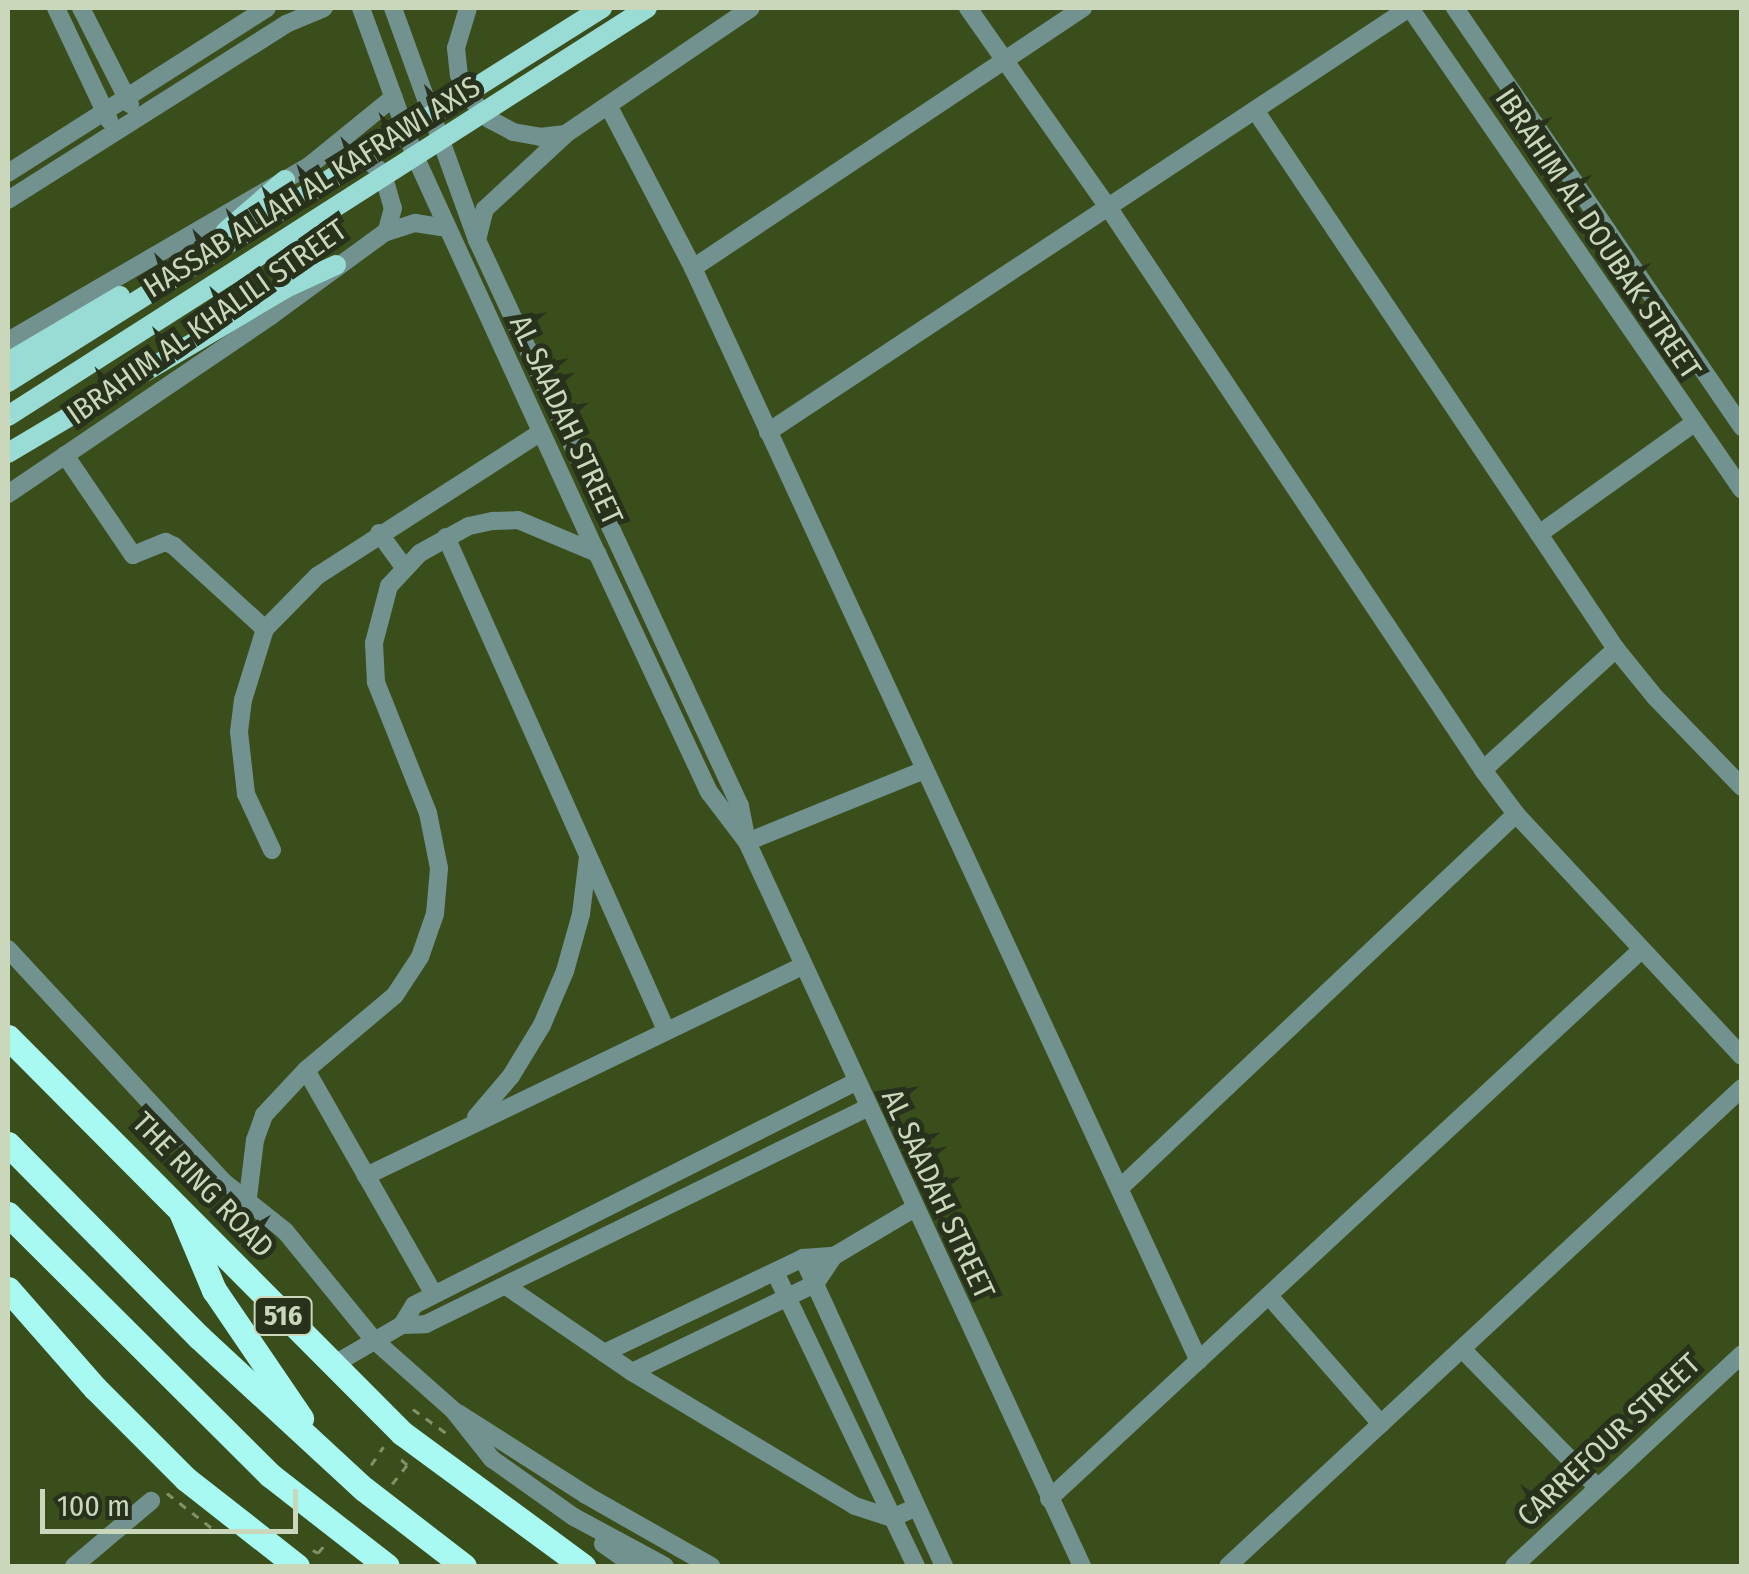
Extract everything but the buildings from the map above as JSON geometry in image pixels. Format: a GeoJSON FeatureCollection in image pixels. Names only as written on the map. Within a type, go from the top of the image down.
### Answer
{"type":"FeatureCollection","features":[{"type":"Feature","properties":{"kind":"highway","name":"THE RING ROAD"},"geometry":{"type":"LineString","coordinates":[[8,1036],[179,1205],[331,1366],[432,1457],[584,1566]]}},
{"type":"Feature","properties":{"kind":"highway","name":"516"},"geometry":{"type":"LineString","coordinates":[[8,1144],[198,1336],[327,1455],[464,1566]]}},
{"type":"Feature","properties":{"kind":"highway","name":"516"},"geometry":{"type":"LineString","coordinates":[[179,1205],[199,1263],[214,1290],[327,1455]]}},
{"type":"Feature","properties":{"kind":"highway"},"geometry":{"type":"LineString","coordinates":[[8,1214],[270,1474],[387,1566]]}},
{"type":"Feature","properties":{"kind":"highway"},"geometry":{"type":"LineString","coordinates":[[8,1289],[95,1388],[186,1479],[297,1566]]}},
{"type":"Feature","properties":{"kind":"main road","name":"HASSAB ALLAH AL KAFRAWI AXIS"},"geometry":{"type":"LineString","coordinates":[[8,382],[602,8]]}},
{"type":"Feature","properties":{"kind":"main road","name":"HASSAB ALLAH AL KAFRAWI AXIS"},"geometry":{"type":"LineString","coordinates":[[8,416],[647,8]]}},
{"type":"Feature","properties":{"kind":"main road"},"geometry":{"type":"LineString","coordinates":[[8,362],[191,254],[240,220],[285,180]]}},
{"type":"Feature","properties":{"kind":"main road"},"geometry":{"type":"LineString","coordinates":[[8,453],[286,288],[336,264]]}},
{"type":"Feature","properties":{"kind":"street"},"geometry":{"type":"LineString","coordinates":[[56,8],[115,132]]}},
{"type":"Feature","properties":{"kind":"street"},"geometry":{"type":"LineString","coordinates":[[81,8],[137,118]]}},
{"type":"Feature","properties":{"kind":"street"},"geometry":{"type":"LineString","coordinates":[[8,173],[267,8]]}},
{"type":"Feature","properties":{"kind":"street"},"geometry":{"type":"LineString","coordinates":[[8,200],[286,24],[324,8]]}},
{"type":"Feature","properties":{"kind":"street","name":"AL SAADAH STREET"},"geometry":{"type":"LineString","coordinates":[[361,8],[448,228],[541,432],[709,792],[747,842],[1082,1566]]}},
{"type":"Feature","properties":{"kind":"street","name":"AL SAADAH STREET"},"geometry":{"type":"LineString","coordinates":[[393,8],[477,240],[740,806],[747,842]]}},
{"type":"Feature","properties":{"kind":"street"},"geometry":{"type":"LineString","coordinates":[[468,8],[456,48],[459,75],[471,99],[490,119],[514,132],[540,137],[567,133]]}},
{"type":"Feature","properties":{"kind":"street"},"geometry":{"type":"LineString","coordinates":[[477,240],[485,209],[567,133],[751,8]]}},
{"type":"Feature","properties":{"kind":"street"},"geometry":{"type":"LineString","coordinates":[[968,8],[1108,207],[1482,770],[1516,814],[1742,1056]]}},
{"type":"Feature","properties":{"kind":"street"},"geometry":{"type":"LineString","coordinates":[[692,268],[1084,8]]}},
{"type":"Feature","properties":{"kind":"street"},"geometry":{"type":"LineString","coordinates":[[768,432],[1410,8]]}},
{"type":"Feature","properties":{"kind":"street","name":"IBRAHIM AL DOUBAK STREET"},"geometry":{"type":"LineString","coordinates":[[1410,8],[1742,490]]}},
{"type":"Feature","properties":{"kind":"street","name":"IBRAHIM AL DOUBAK STREET"},"geometry":{"type":"LineString","coordinates":[[1455,8],[1742,428]]}},
{"type":"Feature","properties":{"kind":"street"},"geometry":{"type":"LineString","coordinates":[[8,341],[285,180],[332,150],[394,97]]}},
{"type":"Feature","properties":{"kind":"street"},"geometry":{"type":"LineString","coordinates":[[610,107],[692,268],[1199,1361]]}},
{"type":"Feature","properties":{"kind":"street"},"geometry":{"type":"LineString","coordinates":[[1255,110],[1616,648],[1654,697],[1742,787]]}},
{"type":"Feature","properties":{"kind":"street"},"geometry":{"type":"LineString","coordinates":[[332,150],[366,158],[383,174],[393,208],[387,232]]}},
{"type":"Feature","properties":{"kind":"street","name":"IBRAHIM AL KHALILI STREET"},"geometry":{"type":"LineString","coordinates":[[8,494],[387,232],[415,224],[448,228]]}},
{"type":"Feature","properties":{"kind":"street"},"geometry":{"type":"LineString","coordinates":[[1539,534],[1694,423]]}},
{"type":"Feature","properties":{"kind":"street"},"geometry":{"type":"LineString","coordinates":[[272,850],[246,794],[240,763],[243,700],[265,630],[317,576],[541,432]]}},
{"type":"Feature","properties":{"kind":"street"},"geometry":{"type":"LineString","coordinates":[[66,455],[133,555],[156,544],[174,546],[265,630]]}},
{"type":"Feature","properties":{"kind":"street"},"geometry":{"type":"LineString","coordinates":[[248,1197],[258,1127],[272,1104],[395,995],[420,957],[435,914],[439,868],[428,813],[380,702],[374,663],[382,604],[404,568],[446,537],[493,520],[518,520],[597,553]]}},
{"type":"Feature","properties":{"kind":"street"},"geometry":{"type":"LineString","coordinates":[[379,534],[404,568]]}},
{"type":"Feature","properties":{"kind":"street"},"geometry":{"type":"LineString","coordinates":[[446,537],[666,1030]]}},
{"type":"Feature","properties":{"kind":"street"},"geometry":{"type":"LineString","coordinates":[[1482,770],[1616,648]]}},
{"type":"Feature","properties":{"kind":"street"},"geometry":{"type":"LineString","coordinates":[[747,842],[924,770]]}},
{"type":"Feature","properties":{"kind":"street"},"geometry":{"type":"LineString","coordinates":[[1121,1187],[1516,814]]}},
{"type":"Feature","properties":{"kind":"street"},"geometry":{"type":"LineString","coordinates":[[473,1122],[511,1076],[542,1026],[576,933],[588,854]]}},
{"type":"Feature","properties":{"kind":"street"},"geometry":{"type":"LineString","coordinates":[[8,949],[225,1183],[248,1197],[285,1231],[374,1340],[453,1410],[586,1496],[712,1566]]}},
{"type":"Feature","properties":{"kind":"street"},"geometry":{"type":"LineString","coordinates":[[1049,1499],[1641,950]]}},
{"type":"Feature","properties":{"kind":"street"},"geometry":{"type":"LineString","coordinates":[[366,1176],[803,966]]}},
{"type":"Feature","properties":{"kind":"street"},"geometry":{"type":"LineString","coordinates":[[306,1070],[434,1294]]}},
{"type":"Feature","properties":{"kind":"street"},"geometry":{"type":"LineString","coordinates":[[402,1325],[414,1305],[434,1294],[856,1082]]}},
{"type":"Feature","properties":{"kind":"street"},"geometry":{"type":"LineString","coordinates":[[1228,1566],[1742,1088]]}},
{"type":"Feature","properties":{"kind":"street"},"geometry":{"type":"LineString","coordinates":[[331,1366],[402,1325],[426,1324],[868,1108]]}},
{"type":"Feature","properties":{"kind":"street"},"geometry":{"type":"LineString","coordinates":[[632,1372],[815,1284],[834,1256],[914,1209]]}},
{"type":"Feature","properties":{"kind":"street"},"geometry":{"type":"LineString","coordinates":[[604,1353],[803,1258],[834,1256]]}},
{"type":"Feature","properties":{"kind":"street"},"geometry":{"type":"LineString","coordinates":[[803,1258],[944,1566]]}},
{"type":"Feature","properties":{"kind":"street"},"geometry":{"type":"LineString","coordinates":[[776,1272],[916,1566]]}},
{"type":"Feature","properties":{"kind":"street"},"geometry":{"type":"LineString","coordinates":[[506,1286],[632,1372],[855,1506],[892,1518],[918,1507]]}},
{"type":"Feature","properties":{"kind":"street"},"geometry":{"type":"LineString","coordinates":[[1268,1296],[1381,1424]]}},
{"type":"Feature","properties":{"kind":"street"},"geometry":{"type":"LineString","coordinates":[[1462,1349],[1598,1488]]}},
{"type":"Feature","properties":{"kind":"street","name":"CARREFOUR STREET"},"geometry":{"type":"LineString","coordinates":[[1514,1566],[1742,1354]]}},
{"type":"Feature","properties":{"kind":"street"},"geometry":{"type":"LineString","coordinates":[[453,1410],[492,1459],[635,1566]]}},
{"type":"Feature","properties":{"kind":"street"},"geometry":{"type":"LineString","coordinates":[[74,1566],[99,1560],[157,1496]]}},
{"type":"Feature","properties":{"kind":"street"},"geometry":{"type":"LineString","coordinates":[[574,1518],[665,1566]]}},
{"type":"Feature","properties":{"kind":"path"},"geometry":{"type":"LineString","coordinates":[[414,1407],[453,1438]]}},
{"type":"Feature","properties":{"kind":"path"},"geometry":{"type":"LineString","coordinates":[[157,1496],[201,1522]]}}]}
